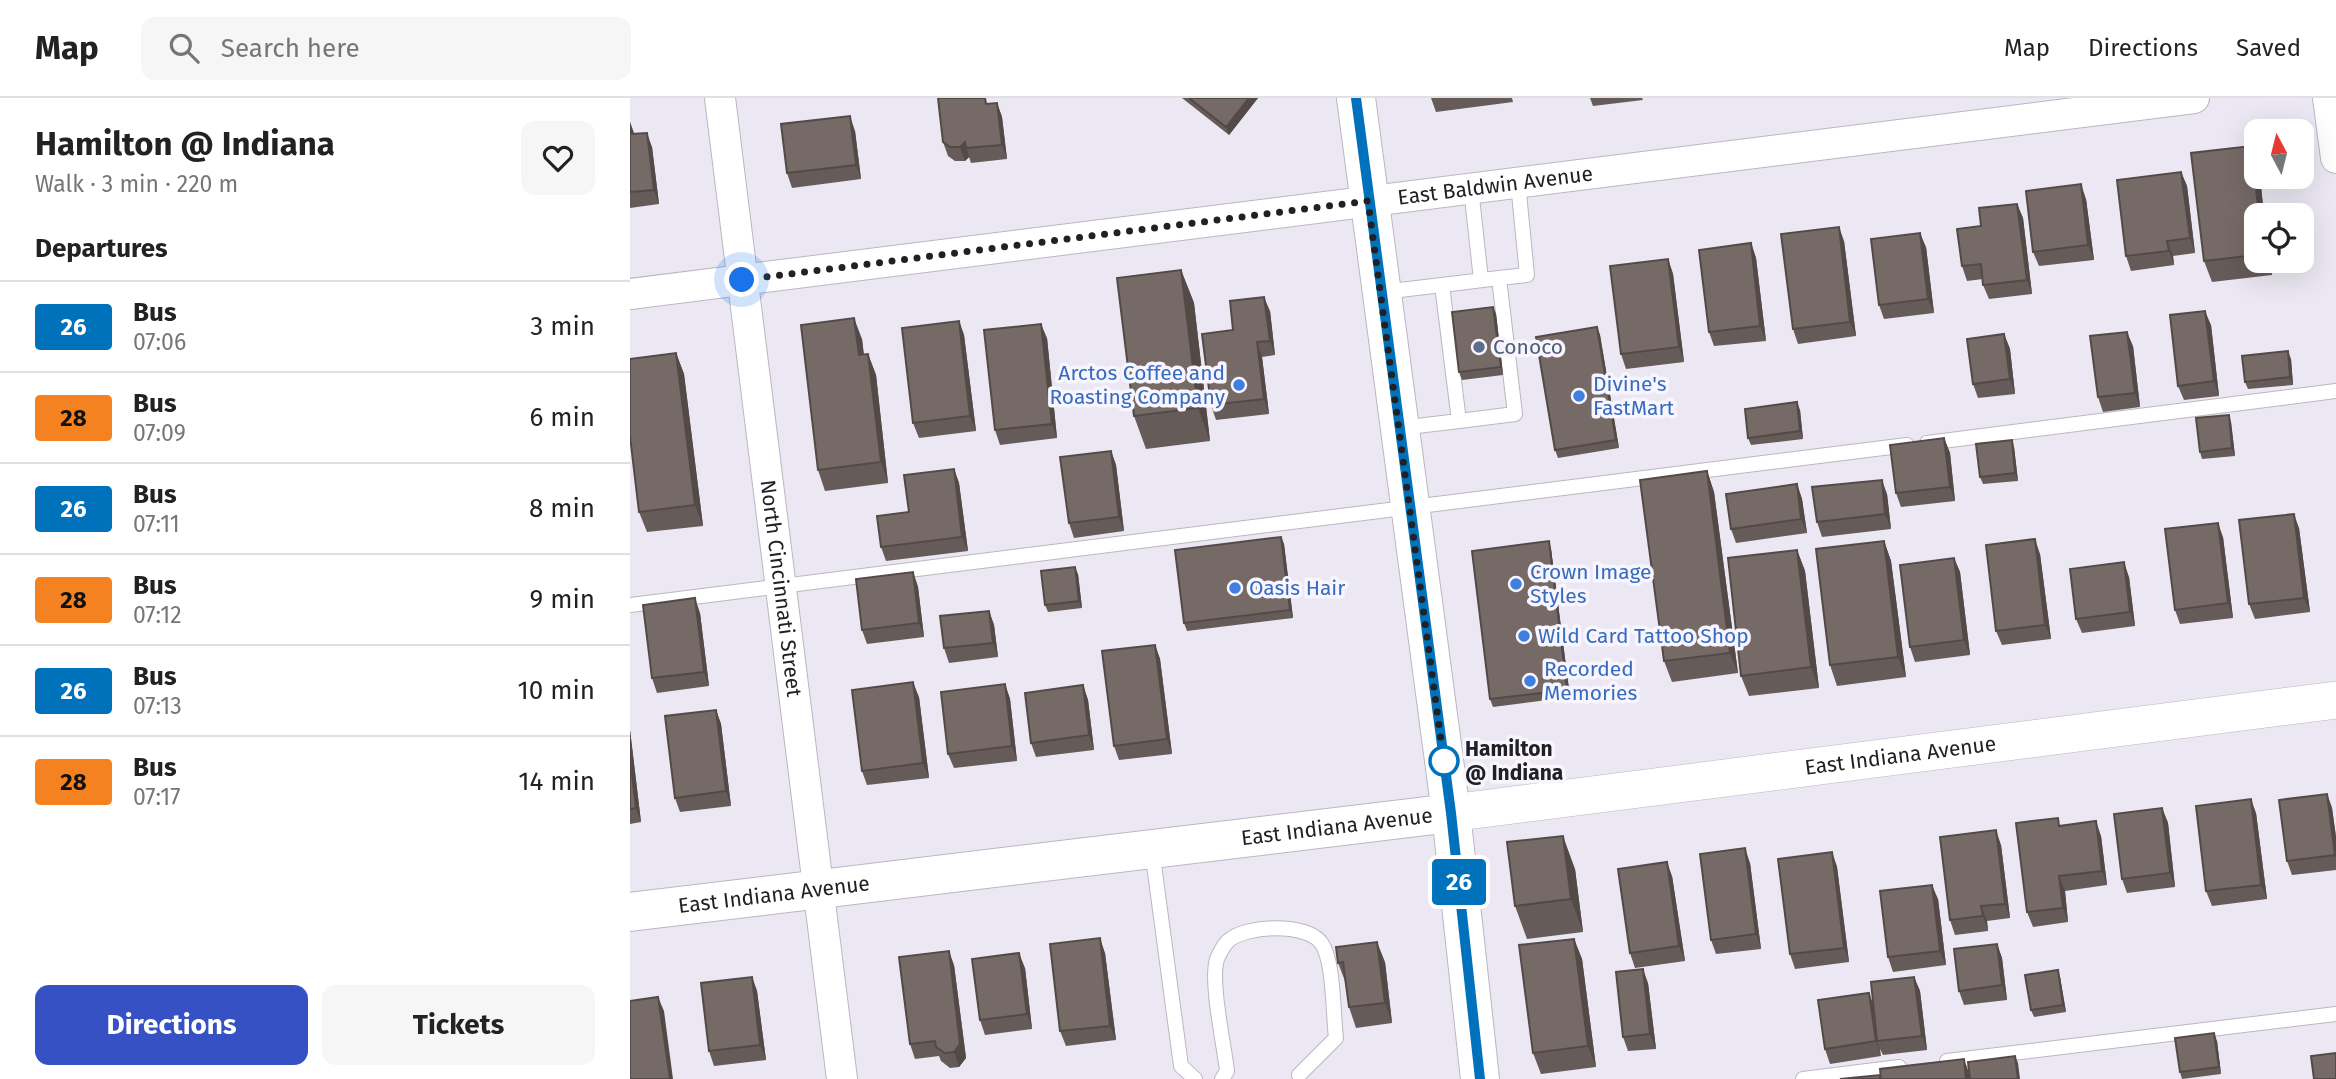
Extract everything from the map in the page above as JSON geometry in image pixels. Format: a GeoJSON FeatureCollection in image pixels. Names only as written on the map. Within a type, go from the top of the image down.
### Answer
{"type":"FeatureCollection","features":[{"type":"Feature","properties":{"kind":"main road"},"geometry":{"type":"LineString","coordinates":[[1356,98],[1451,813],[1480,1079]]}},
{"type":"Feature","properties":{"kind":"main road","name":"East Indiana Avenue"},"geometry":{"type":"LineString","coordinates":[[630,912],[1451,813]]}},
{"type":"Feature","properties":{"kind":"street","name":"North Cincinnati Street"},"geometry":{"type":"LineString","coordinates":[[720,98],[842,1079]]}},
{"type":"Feature","properties":{"kind":"street","name":"East Baldwin Avenue"},"geometry":{"type":"LineString","coordinates":[[630,294],[2194,98]]}},
{"type":"Feature","properties":{"kind":"street"},"geometry":{"type":"LineString","coordinates":[[2328,98],[2336,158]]}},
{"type":"Feature","properties":{"kind":"street","name":"East Indiana Avenue"},"geometry":{"type":"LineString","coordinates":[[1451,813],[2336,700]]}},
{"type":"Feature","properties":{"kind":"lane"},"geometry":{"type":"LineString","coordinates":[[1381,293],[1527,275],[1518,183]]}},
{"type":"Feature","properties":{"kind":"lane"},"geometry":{"type":"LineString","coordinates":[[1471,188],[1481,280]]}},
{"type":"Feature","properties":{"kind":"lane"},"geometry":{"type":"LineString","coordinates":[[1399,428],[1515,414],[1499,278]]}},
{"type":"Feature","properties":{"kind":"lane"},"geometry":{"type":"LineString","coordinates":[[1442,285],[1459,421]]}},
{"type":"Feature","properties":{"kind":"lane"},"geometry":{"type":"LineString","coordinates":[[630,605],[2336,391]]}},
{"type":"Feature","properties":{"kind":"lane"},"geometry":{"type":"LineString","coordinates":[[1152,849],[1181,1066],[1195,1079]]}},
{"type":"Feature","properties":{"kind":"lane"},"geometry":{"type":"LineString","coordinates":[[1222,1079],[1227,1071],[1215,972],[1222,948],[1229,939],[1239,934],[1286,928],[1301,929],[1313,934],[1326,953],[1336,1038],[1299,1076]]}},
{"type":"Feature","properties":{"kind":"lane"},"geometry":{"type":"LineString","coordinates":[[1803,1079],[2336,1014]]}},
{"type":"Feature","properties":{"kind":"building"},"geometry":{"type":"Polygon","coordinates":[[[938,98],[985,98],[986,104],[997,103],[1002,145],[966,148],[965,142],[960,147],[950,147],[943,142],[938,98]]]}},
{"type":"Feature","properties":{"kind":"building"},"geometry":{"type":"Polygon","coordinates":[[[1189,98],[1249,98],[1226,127],[1189,98]]]}},
{"type":"Feature","properties":{"kind":"building"},"geometry":{"type":"Polygon","coordinates":[[[850,116],[856,165],[787,173],[781,124],[850,116]]]}},
{"type":"Feature","properties":{"kind":"building"},"geometry":{"type":"Polygon","coordinates":[[[630,126],[631,134],[647,133],[654,190],[630,192],[630,126]]]}},
{"type":"Feature","properties":{"kind":"building"},"geometry":{"type":"Polygon","coordinates":[[[2244,147],[2244,189],[2256,189],[2258,203],[2244,203],[2244,256],[2204,261],[2191,153],[2244,147]]]}},
{"type":"Feature","properties":{"kind":"building"},"geometry":{"type":"Polygon","coordinates":[[[2181,172],[2190,238],[2167,241],[2169,251],[2126,256],[2117,180],[2181,172]]]}},
{"type":"Feature","properties":{"kind":"building"},"geometry":{"type":"Polygon","coordinates":[[[2081,184],[2088,245],[2033,252],[2026,191],[2081,184]]]}},
{"type":"Feature","properties":{"kind":"building"},"geometry":{"type":"Polygon","coordinates":[[[2017,204],[2027,280],[1983,285],[1981,264],[1962,266],[1957,229],[1981,226],[1979,208],[2017,204]]]}},
{"type":"Feature","properties":{"kind":"building"},"geometry":{"type":"Polygon","coordinates":[[[1839,227],[1850,322],[1793,329],[1781,234],[1839,227]]]}},
{"type":"Feature","properties":{"kind":"building"},"geometry":{"type":"Polygon","coordinates":[[[1920,233],[1928,299],[1879,305],[1871,239],[1920,233]]]}},
{"type":"Feature","properties":{"kind":"building"},"geometry":{"type":"Polygon","coordinates":[[[1751,243],[1760,326],[1709,332],[1699,250],[1751,243]]]}},
{"type":"Feature","properties":{"kind":"building"},"geometry":{"type":"Polygon","coordinates":[[[1668,259],[1679,347],[1621,354],[1610,266],[1668,259]]]}},
{"type":"Feature","properties":{"kind":"building"},"geometry":{"type":"Polygon","coordinates":[[[1181,270],[1198,408],[1134,416],[1117,278],[1181,270]]]}},
{"type":"Feature","properties":{"kind":"building","name":"Arctos Coffee and Roasting Company"},"geometry":{"type":"Polygon","coordinates":[[[1264,297],[1270,341],[1257,342],[1264,399],[1211,405],[1202,334],[1233,330],[1230,301],[1264,297]]]}},
{"type":"Feature","properties":{"kind":"building","name":"Conoco"},"geometry":{"type":"Polygon","coordinates":[[[1493,307],[1501,367],[1459,372],[1452,312],[1493,307]]]}},
{"type":"Feature","properties":{"kind":"building"},"geometry":{"type":"Polygon","coordinates":[[[2205,311],[2214,381],[2178,386],[2170,315],[2205,311]]]}},
{"type":"Feature","properties":{"kind":"building"},"geometry":{"type":"Polygon","coordinates":[[[854,318],[859,355],[868,354],[881,462],[818,470],[801,325],[854,318]]]}},
{"type":"Feature","properties":{"kind":"building"},"geometry":{"type":"Polygon","coordinates":[[[959,321],[970,416],[913,423],[902,328],[959,321]]]}},
{"type":"Feature","properties":{"kind":"building"},"geometry":{"type":"Polygon","coordinates":[[[1041,324],[1052,424],[995,430],[984,330],[1041,324]]]}},
{"type":"Feature","properties":{"kind":"building","name":"Divine's FastMart"},"geometry":{"type":"Polygon","coordinates":[[[1597,327],[1616,440],[1555,450],[1536,337],[1597,327]]]}},
{"type":"Feature","properties":{"kind":"building"},"geometry":{"type":"Polygon","coordinates":[[[2127,332],[2135,393],[2098,397],[2090,336],[2127,332]]]}},
{"type":"Feature","properties":{"kind":"building"},"geometry":{"type":"Polygon","coordinates":[[[2004,334],[2010,379],[1973,384],[1967,339],[2004,334]]]}},
{"type":"Feature","properties":{"kind":"building"},"geometry":{"type":"Polygon","coordinates":[[[2288,351],[2290,377],[2245,382],[2242,356],[2288,351]]]}},
{"type":"Feature","properties":{"kind":"building"},"geometry":{"type":"Polygon","coordinates":[[[676,353],[695,505],[639,512],[630,436],[630,359],[676,353]]]}},
{"type":"Feature","properties":{"kind":"building"},"geometry":{"type":"Polygon","coordinates":[[[1797,402],[1800,431],[1748,438],[1745,409],[1797,402]]]}},
{"type":"Feature","properties":{"kind":"building"},"geometry":{"type":"Polygon","coordinates":[[[2229,415],[2232,448],[2200,452],[2196,418],[2229,415]]]}},
{"type":"Feature","properties":{"kind":"building"},"geometry":{"type":"Polygon","coordinates":[[[1944,438],[1950,487],[1896,493],[1890,445],[1944,438]]]}},
{"type":"Feature","properties":{"kind":"building"},"geometry":{"type":"Polygon","coordinates":[[[2012,440],[2015,473],[1980,477],[1976,444],[2012,440]]]}},
{"type":"Feature","properties":{"kind":"building"},"geometry":{"type":"Polygon","coordinates":[[[1111,451],[1119,517],[1069,523],[1060,457],[1111,451]]]}},
{"type":"Feature","properties":{"kind":"building"},"geometry":{"type":"Polygon","coordinates":[[[954,469],[962,537],[881,547],[877,516],[909,512],[904,475],[954,469]]]}},
{"type":"Feature","properties":{"kind":"building"},"geometry":{"type":"Polygon","coordinates":[[[1707,471],[1730,653],[1664,661],[1640,480],[1707,471]]]}},
{"type":"Feature","properties":{"kind":"building"},"geometry":{"type":"Polygon","coordinates":[[[1882,480],[1885,514],[1817,522],[1812,487],[1882,480]]]}},
{"type":"Feature","properties":{"kind":"building"},"geometry":{"type":"Polygon","coordinates":[[[1797,484],[1801,519],[1731,529],[1726,494],[1797,484]]]}},
{"type":"Feature","properties":{"kind":"building"},"geometry":{"type":"Polygon","coordinates":[[[2294,514],[2304,598],[2249,604],[2239,520],[2294,514]]]}},
{"type":"Feature","properties":{"kind":"building"},"geometry":{"type":"Polygon","coordinates":[[[2218,523],[2228,603],[2175,610],[2165,529],[2218,523]]]}},
{"type":"Feature","properties":{"kind":"building","name":"Oasis Hair"},"geometry":{"type":"Polygon","coordinates":[[[1281,537],[1290,610],[1184,623],[1175,550],[1281,537]]]}},
{"type":"Feature","properties":{"kind":"building"},"geometry":{"type":"Polygon","coordinates":[[[2035,539],[2045,625],[1996,631],[1986,545],[2035,539]]]}},
{"type":"Feature","properties":{"kind":"building"},"geometry":{"type":"Polygon","coordinates":[[[1549,541],[1567,690],[1490,699],[1472,551],[1549,541]]]}},
{"type":"Feature","properties":{"kind":"building"},"geometry":{"type":"Polygon","coordinates":[[[1884,541],[1898,657],[1830,665],[1816,549],[1884,541]]]}},
{"type":"Feature","properties":{"kind":"building"},"geometry":{"type":"Polygon","coordinates":[[[1797,550],[1811,667],[1741,676],[1728,558],[1797,550]]]}},
{"type":"Feature","properties":{"kind":"building"},"geometry":{"type":"Polygon","coordinates":[[[1954,558],[1964,640],[1910,647],[1900,565],[1954,558]]]}},
{"type":"Feature","properties":{"kind":"building"},"geometry":{"type":"Polygon","coordinates":[[[2124,562],[2130,612],[2076,619],[2070,569],[2124,562]]]}},
{"type":"Feature","properties":{"kind":"building"},"geometry":{"type":"Polygon","coordinates":[[[1075,567],[1079,601],[1045,605],[1041,571],[1075,567]]]}},
{"type":"Feature","properties":{"kind":"building"},"geometry":{"type":"Polygon","coordinates":[[[913,572],[919,623],[862,630],[856,579],[913,572]]]}},
{"type":"Feature","properties":{"kind":"building"},"geometry":{"type":"Polygon","coordinates":[[[695,598],[704,672],[652,678],[643,605],[695,598]]]}},
{"type":"Feature","properties":{"kind":"building"},"geometry":{"type":"Polygon","coordinates":[[[989,611],[993,643],[944,648],[940,616],[989,611]]]}},
{"type":"Feature","properties":{"kind":"building"},"geometry":{"type":"Polygon","coordinates":[[[1155,645],[1167,739],[1114,746],[1102,651],[1155,645]]]}},
{"type":"Feature","properties":{"kind":"building"},"geometry":{"type":"Polygon","coordinates":[[[913,682],[923,763],[862,771],[852,690],[913,682]]]}},
{"type":"Feature","properties":{"kind":"building"},"geometry":{"type":"Polygon","coordinates":[[[1005,684],[1012,746],[948,754],[941,692],[1005,684]]]}},
{"type":"Feature","properties":{"kind":"building"},"geometry":{"type":"Polygon","coordinates":[[[1083,685],[1089,735],[1031,743],[1025,693],[1083,685]]]}},
{"type":"Feature","properties":{"kind":"building"},"geometry":{"type":"Polygon","coordinates":[[[716,710],[726,791],[675,798],[665,716],[716,710]]]}},
{"type":"Feature","properties":{"kind":"building"},"geometry":{"type":"Polygon","coordinates":[[[630,758],[636,808],[630,809],[630,758]]]}},
{"type":"Feature","properties":{"kind":"building"},"geometry":{"type":"Polygon","coordinates":[[[2327,794],[2335,855],[2287,861],[2279,800],[2327,794]]]}},
{"type":"Feature","properties":{"kind":"building"},"geometry":{"type":"Polygon","coordinates":[[[2251,799],[2261,885],[2206,891],[2196,806],[2251,799]]]}},
{"type":"Feature","properties":{"kind":"building"},"geometry":{"type":"Polygon","coordinates":[[[2162,808],[2170,873],[2122,879],[2114,814],[2162,808]]]}},
{"type":"Feature","properties":{"kind":"building"},"geometry":{"type":"Polygon","coordinates":[[[2058,818],[2059,826],[2096,821],[2102,871],[2059,876],[2063,908],[2027,912],[2016,823],[2058,818]]]}},
{"type":"Feature","properties":{"kind":"building"},"geometry":{"type":"Polygon","coordinates":[[[1996,830],[2005,904],[1981,906],[1983,916],[1950,920],[1940,837],[1996,830]]]}},
{"type":"Feature","properties":{"kind":"building"},"geometry":{"type":"Polygon","coordinates":[[[1563,836],[1571,899],[1515,906],[1507,842],[1563,836]]]}},
{"type":"Feature","properties":{"kind":"building"},"geometry":{"type":"Polygon","coordinates":[[[1745,848],[1756,934],[1711,940],[1700,854],[1745,848]]]}},
{"type":"Feature","properties":{"kind":"building"},"geometry":{"type":"Polygon","coordinates":[[[1832,852],[1844,948],[1790,954],[1778,859],[1832,852]]]}},
{"type":"Feature","properties":{"kind":"building"},"geometry":{"type":"Polygon","coordinates":[[[1667,862],[1679,946],[1630,953],[1618,869],[1667,862]]]}},
{"type":"Feature","properties":{"kind":"building"},"geometry":{"type":"Polygon","coordinates":[[[1932,885],[1940,951],[1888,957],[1880,891],[1932,885]]]}},
{"type":"Feature","properties":{"kind":"building"},"geometry":{"type":"Polygon","coordinates":[[[1100,938],[1110,1026],[1060,1031],[1050,944],[1100,938]]]}},
{"type":"Feature","properties":{"kind":"building"},"geometry":{"type":"Polygon","coordinates":[[[1574,939],[1588,1046],[1533,1053],[1519,945],[1574,939]]]}},
{"type":"Feature","properties":{"kind":"building"},"geometry":{"type":"Polygon","coordinates":[[[1377,942],[1385,1003],[1349,1007],[1343,962],[1338,963],[1336,947],[1377,942]]]}},
{"type":"Feature","properties":{"kind":"building"},"geometry":{"type":"Polygon","coordinates":[[[1997,944],[2002,985],[1959,991],[1954,949],[1997,944]]]}},
{"type":"Feature","properties":{"kind":"building"},"geometry":{"type":"Polygon","coordinates":[[[949,951],[960,1044],[954,1052],[945,1053],[936,1047],[935,1041],[910,1044],[899,957],[949,951]]]}},
{"type":"Feature","properties":{"kind":"building"},"geometry":{"type":"Polygon","coordinates":[[[1019,953],[1027,1014],[980,1020],[972,959],[1019,953]]]}},
{"type":"Feature","properties":{"kind":"building"},"geometry":{"type":"Polygon","coordinates":[[[1643,969],[1650,1034],[1623,1037],[1616,972],[1643,969]]]}},
{"type":"Feature","properties":{"kind":"building"},"geometry":{"type":"Polygon","coordinates":[[[2058,970],[2063,1005],[2031,1010],[2025,975],[2058,970]]]}},
{"type":"Feature","properties":{"kind":"building"},"geometry":{"type":"Polygon","coordinates":[[[752,977],[760,1045],[709,1051],[701,983],[752,977]]]}},
{"type":"Feature","properties":{"kind":"building"},"geometry":{"type":"Polygon","coordinates":[[[1914,977],[1922,1036],[1877,1041],[1871,982],[1914,977]]]}},
{"type":"Feature","properties":{"kind":"building"},"geometry":{"type":"Polygon","coordinates":[[[1869,993],[1876,1041],[1825,1049],[1818,1000],[1869,993]]]}},
{"type":"Feature","properties":{"kind":"building"},"geometry":{"type":"Polygon","coordinates":[[[658,997],[670,1079],[630,1079],[630,1001],[658,997]]]}},
{"type":"Feature","properties":{"kind":"building"},"geometry":{"type":"Polygon","coordinates":[[[2214,1033],[2219,1067],[2180,1072],[2175,1038],[2214,1033]]]}},
{"type":"Feature","properties":{"kind":"building"},"geometry":{"type":"Polygon","coordinates":[[[2336,1053],[2336,1079],[2314,1079],[2311,1056],[2336,1053]]]}},
{"type":"Feature","properties":{"kind":"building"},"geometry":{"type":"Polygon","coordinates":[[[2015,1056],[2018,1079],[1970,1079],[1968,1062],[2015,1056]]]}},
{"type":"Feature","properties":{"kind":"building"},"geometry":{"type":"Polygon","coordinates":[[[1964,1059],[1966,1079],[1881,1079],[1880,1069],[1964,1059]]]}},
{"type":"Feature","properties":{"kind":"building"},"geometry":{"type":"Polygon","coordinates":[[[1880,1075],[1880,1079],[1840,1079],[1880,1075]]]}},
{"type":"Feature","properties":{"kind":"bus line","name":"26"},"geometry":{"type":"LineString","coordinates":[[1356,98],[1451,813],[1480,1079]]}},
{"type":"Feature","properties":{"kind":"place","name":"Conoco"},"geometry":{"type":"Point","coordinates":[1479,347]}},
{"type":"Feature","properties":{"kind":"place","name":"Arctos Coffee and Roasting Company"},"geometry":{"type":"Point","coordinates":[1239,385]}},
{"type":"Feature","properties":{"kind":"place","name":"Divine's FastMart"},"geometry":{"type":"Point","coordinates":[1579,396]}},
{"type":"Feature","properties":{"kind":"place","name":"Crown Image Styles"},"geometry":{"type":"Point","coordinates":[1516,584]}},
{"type":"Feature","properties":{"kind":"place","name":"Oasis Hair"},"geometry":{"type":"Point","coordinates":[1235,588]}},
{"type":"Feature","properties":{"kind":"place","name":"Wild Card Tattoo Shop"},"geometry":{"type":"Point","coordinates":[1524,636]}},
{"type":"Feature","properties":{"kind":"place","name":"Recorded Memories"},"geometry":{"type":"Point","coordinates":[1530,681]}},
{"type":"Feature","properties":{"kind":"place","name":"Hamilton @ Indiana"},"geometry":{"type":"Point","coordinates":[1444,761]}},
{"type":"Feature","properties":{"kind":"route"},"geometry":{"type":"LineString","coordinates":[[742,280],[1368,201],[1445,770],[1444,761]]}}]}
